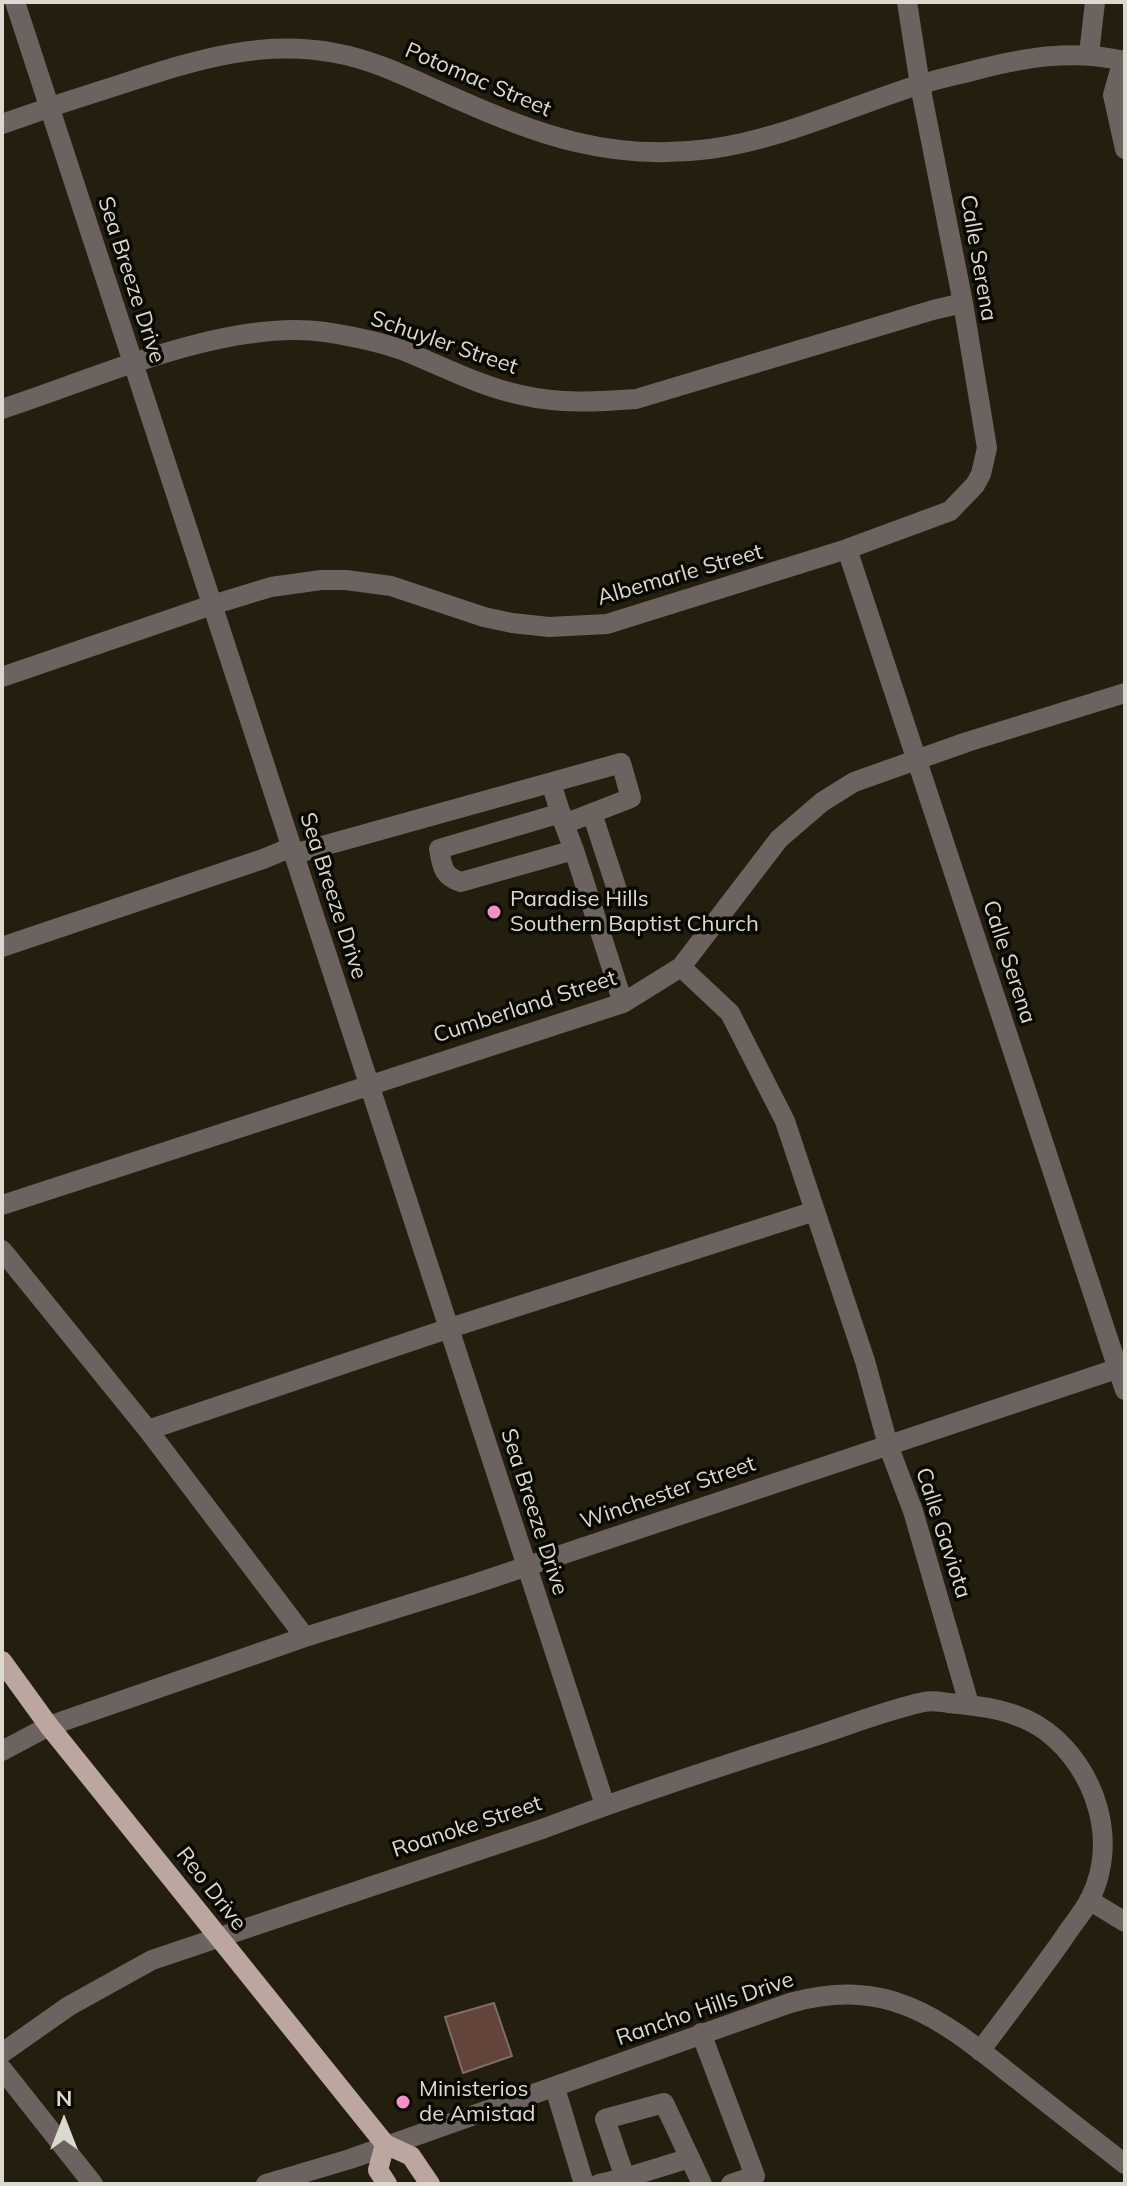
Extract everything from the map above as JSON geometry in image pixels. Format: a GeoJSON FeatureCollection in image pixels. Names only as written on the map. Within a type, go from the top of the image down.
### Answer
{"type":"FeatureCollection","features":[{"type":"Feature","properties":{"kind":"main road","name":"Reo Drive"},"geometry":{"type":"LineString","coordinates":[[2,1661],[49,1726],[385,2144],[411,2156],[430,2184]]}},
{"type":"Feature","properties":{"kind":"main road"},"geometry":{"type":"LineString","coordinates":[[385,2144],[378,2170],[387,2184]]}},
{"type":"Feature","properties":{"kind":"street","name":"Sea Breeze Drive"},"geometry":{"type":"LineString","coordinates":[[15,2],[605,1805]]}},
{"type":"Feature","properties":{"kind":"street","name":"Calle Serena"},"geometry":{"type":"LineString","coordinates":[[907,2],[987,448],[975,485],[950,511]]}},
{"type":"Feature","properties":{"kind":"street"},"geometry":{"type":"LineString","coordinates":[[1089,54],[1095,2]]}},
{"type":"Feature","properties":{"kind":"street","name":"Potomac Street"},"geometry":{"type":"LineString","coordinates":[[2,124],[196,60],[253,49],[294,48],[352,56],[388,68],[511,123],[559,139],[611,150],[662,152],[711,149],[769,137],[920,85],[1025,58],[1089,54],[1124,60]]}},
{"type":"Feature","properties":{"kind":"street"},"geometry":{"type":"LineString","coordinates":[[1124,60],[1113,95],[1125,149]]}},
{"type":"Feature","properties":{"kind":"street","name":"Schuyler Street"},"geometry":{"type":"LineString","coordinates":[[2,409],[133,364],[239,334],[282,330],[365,339],[479,383],[521,395],[557,402],[636,399],[963,303]]}},
{"type":"Feature","properties":{"kind":"street","name":"Albemarle Street"},"geometry":{"type":"LineString","coordinates":[[2,677],[271,587],[321,580],[391,586],[484,617],[512,623],[549,627],[607,624],[847,549],[950,511]]}},
{"type":"Feature","properties":{"kind":"street","name":"Calle Serena"},"geometry":{"type":"LineString","coordinates":[[847,549],[1121,1367],[1125,1390]]}},
{"type":"Feature","properties":{"kind":"street","name":"Cumberland Street"},"geometry":{"type":"LineString","coordinates":[[2,1205],[623,1003],[681,967],[779,839],[822,802],[854,782],[1125,693]]}},
{"type":"Feature","properties":{"kind":"street"},"geometry":{"type":"LineString","coordinates":[[2,947],[293,850],[414,822],[621,763],[631,798],[592,813],[439,849]]}},
{"type":"Feature","properties":{"kind":"street"},"geometry":{"type":"LineString","coordinates":[[551,783],[623,1003]]}},
{"type":"Feature","properties":{"kind":"street"},"geometry":{"type":"LineString","coordinates":[[592,813],[618,893]]}},
{"type":"Feature","properties":{"kind":"street"},"geometry":{"type":"LineString","coordinates":[[414,822],[434,838],[442,869],[450,879],[461,882],[574,850]]}},
{"type":"Feature","properties":{"kind":"street","name":"Calle Gaviota"},"geometry":{"type":"LineString","coordinates":[[681,967],[730,1013],[785,1121],[865,1361],[888,1445],[913,1511],[969,1704]]}},
{"type":"Feature","properties":{"kind":"street"},"geometry":{"type":"LineString","coordinates":[[148,1430],[450,1328],[815,1211]]}},
{"type":"Feature","properties":{"kind":"street"},"geometry":{"type":"LineString","coordinates":[[2,1250],[148,1430],[305,1637]]}},
{"type":"Feature","properties":{"kind":"street","name":"Winchester Street"},"geometry":{"type":"LineString","coordinates":[[2,1751],[49,1726],[305,1637],[1121,1367]]}},
{"type":"Feature","properties":{"kind":"street","name":"Roanoke Street"},"geometry":{"type":"LineString","coordinates":[[2,2053],[69,2006],[152,1960],[605,1805],[927,1701],[969,1704]]}},
{"type":"Feature","properties":{"kind":"street"},"geometry":{"type":"LineString","coordinates":[[969,1704],[1007,1712],[1040,1727],[1055,1738],[1079,1766],[1095,1797],[1102,1832],[1100,1867],[1089,1900],[1047,1963],[980,2051]]}},
{"type":"Feature","properties":{"kind":"street"},"geometry":{"type":"LineString","coordinates":[[1089,1900],[1125,1922]]}},
{"type":"Feature","properties":{"kind":"street","name":"Rancho Hills Drive"},"geometry":{"type":"LineString","coordinates":[[266,2184],[312,2177],[385,2144],[555,2088],[701,2033],[808,1998],[864,1995],[916,2009],[947,2026],[1125,2164]]}},
{"type":"Feature","properties":{"kind":"street"},"geometry":{"type":"LineString","coordinates":[[701,2033],[755,2176],[731,2184]]}},
{"type":"Feature","properties":{"kind":"street"},"geometry":{"type":"LineString","coordinates":[[2,2069],[93,2184]]}},
{"type":"Feature","properties":{"kind":"street"},"geometry":{"type":"LineString","coordinates":[[555,2088],[584,2184]]}},
{"type":"Feature","properties":{"kind":"street"},"geometry":{"type":"LineString","coordinates":[[625,2178],[605,2119],[664,2103],[702,2184]]}},
{"type":"Feature","properties":{"kind":"street"},"geometry":{"type":"LineString","coordinates":[[599,2184],[690,2158]]}},
{"type":"Feature","properties":{"kind":"building"},"geometry":{"type":"Polygon","coordinates":[[[494,2003],[512,2056],[463,2073],[445,2017],[494,2003]]]}},
{"type":"Feature","properties":{"kind":"place","name":"Paradise Hills Southern Baptist Church"},"geometry":{"type":"Point","coordinates":[494,912]}},
{"type":"Feature","properties":{"kind":"place","name":"Ministerios de Amistad"},"geometry":{"type":"Point","coordinates":[403,2102]}}]}
